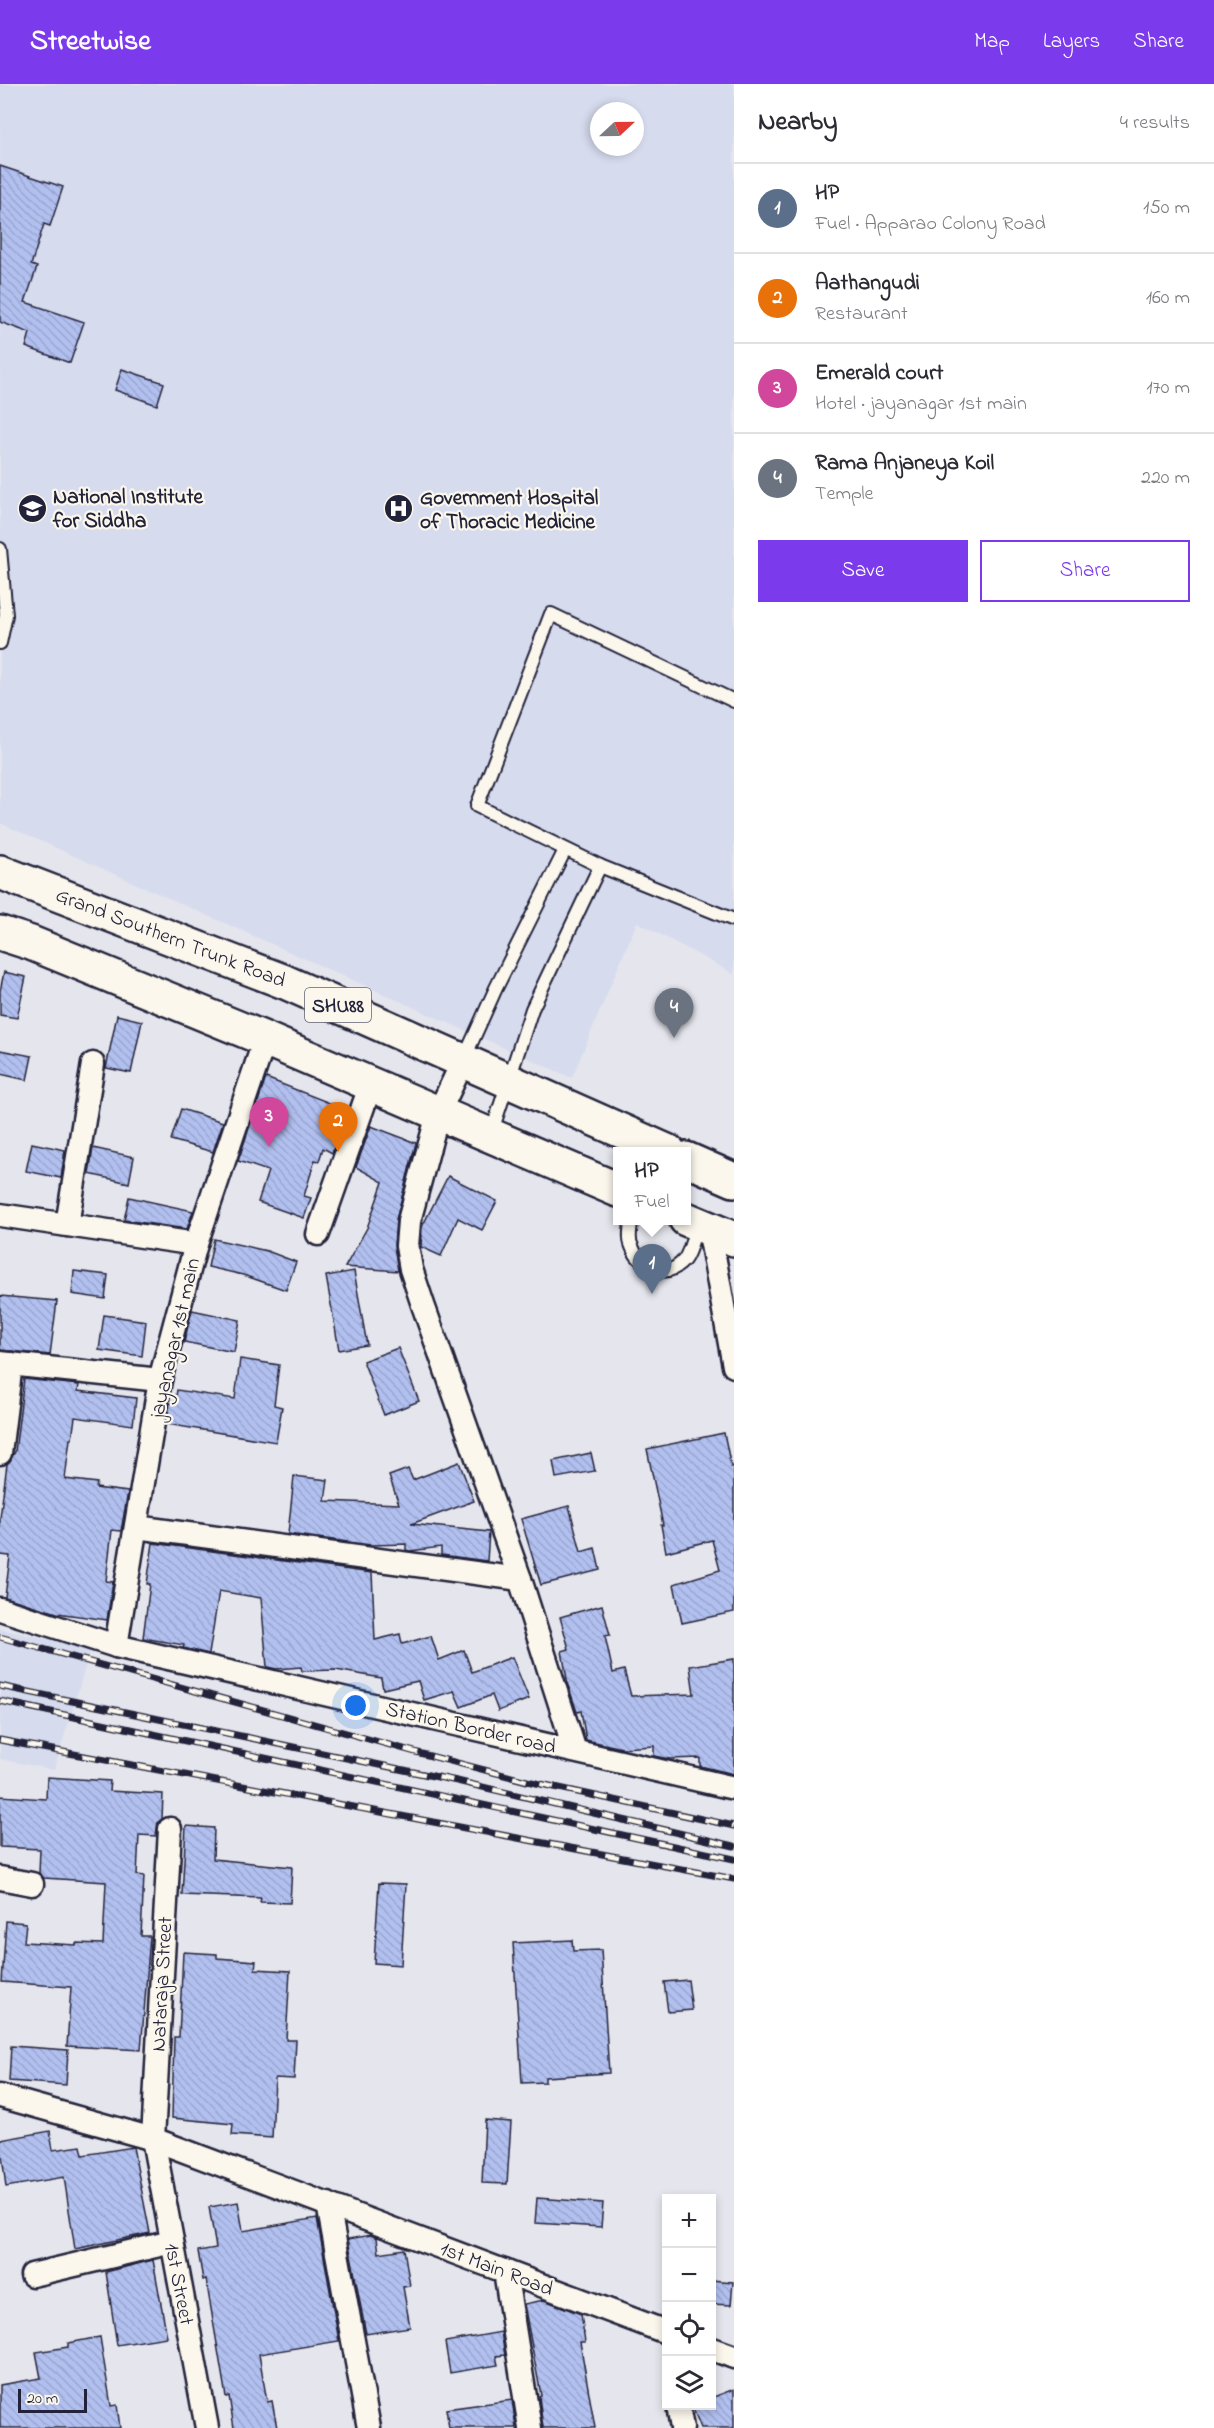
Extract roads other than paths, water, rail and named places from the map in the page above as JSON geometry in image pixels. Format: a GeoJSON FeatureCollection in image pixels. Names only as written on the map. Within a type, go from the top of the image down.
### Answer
{"type":"FeatureCollection","features":[{"type":"Feature","properties":{"kind":"main road","name":"Grand Southern Trunk Road"},"geometry":{"type":"LineString","coordinates":[[0,872],[285,982],[464,1059],[658,1147]]}},
{"type":"Feature","properties":{"kind":"main road","name":"SHU88"},"geometry":{"type":"LineString","coordinates":[[0,933],[265,1039],[613,1188]]}},
{"type":"Feature","properties":{"kind":"main road"},"geometry":{"type":"LineString","coordinates":[[691,1161],[734,1180]]}},
{"type":"Feature","properties":{"kind":"street","name":"jayanagar 1st main"},"geometry":{"type":"LineString","coordinates":[[116,1646],[160,1380],[196,1244],[265,1039]]}},
{"type":"Feature","properties":{"kind":"street"},"geometry":{"type":"LineString","coordinates":[[464,1059],[438,1114],[410,1221],[407,1246],[411,1269],[520,1579],[575,1751]]}},
{"type":"Feature","properties":{"kind":"street"},"geometry":{"type":"LineString","coordinates":[[67,1225],[93,1064]]}},
{"type":"Feature","properties":{"kind":"street"},"geometry":{"type":"LineString","coordinates":[[318,1234],[370,1084]]}},
{"type":"Feature","properties":{"kind":"street"},"geometry":{"type":"LineString","coordinates":[[0,1215],[196,1244]]}},
{"type":"Feature","properties":{"kind":"street"},"geometry":{"type":"LineString","coordinates":[[707,1228],[734,1366]]}},
{"type":"Feature","properties":{"kind":"street"},"geometry":{"type":"LineString","coordinates":[[0,1452],[6,1364],[160,1380]]}},
{"type":"Feature","properties":{"kind":"street"},"geometry":{"type":"LineString","coordinates":[[136,1527],[520,1579]]}},
{"type":"Feature","properties":{"kind":"street","name":"Station Border road"},"geometry":{"type":"LineString","coordinates":[[0,1609],[116,1646],[734,1788]]}},
{"type":"Feature","properties":{"kind":"street","name":"Nataraja Street"},"geometry":{"type":"LineString","coordinates":[[153,2139],[170,1829]]}},
{"type":"Feature","properties":{"kind":"street"},"geometry":{"type":"LineString","coordinates":[[0,1878],[32,1884]]}},
{"type":"Feature","properties":{"kind":"street","name":"1st Main Road"},"geometry":{"type":"LineString","coordinates":[[0,2096],[153,2139],[505,2271],[662,2333]]}},
{"type":"Feature","properties":{"kind":"street","name":"1st Street"},"geometry":{"type":"LineString","coordinates":[[153,2139],[207,2428]]}},
{"type":"Feature","properties":{"kind":"street"},"geometry":{"type":"LineString","coordinates":[[328,2204],[369,2428]]}},
{"type":"Feature","properties":{"kind":"street"},"geometry":{"type":"LineString","coordinates":[[32,2276],[172,2242]]}},
{"type":"Feature","properties":{"kind":"street"},"geometry":{"type":"LineString","coordinates":[[505,2271],[530,2428]]}},
{"type":"Feature","properties":{"kind":"street"},"geometry":{"type":"LineString","coordinates":[[716,2351],[734,2357]]}},
{"type":"Feature","properties":{"kind":"street"},"geometry":{"type":"LineString","coordinates":[[679,2410],[682,2428]]}},
{"type":"Feature","properties":{"kind":"lane"},"geometry":{"type":"LineString","coordinates":[[0,549],[6,615],[0,644]]}},
{"type":"Feature","properties":{"kind":"lane"},"geometry":{"type":"LineString","coordinates":[[734,701],[550,614],[477,806],[600,866],[734,920]]}},
{"type":"Feature","properties":{"kind":"lane"},"geometry":{"type":"LineString","coordinates":[[464,1059],[496,988],[565,850]]}},
{"type":"Feature","properties":{"kind":"lane"},"geometry":{"type":"LineString","coordinates":[[491,1136],[532,1009],[600,866]]}},
{"type":"Feature","properties":{"kind":"lane"},"geometry":{"type":"LineString","coordinates":[[632,1225],[630,1241],[638,1258],[647,1267],[664,1271],[675,1268],[685,1258],[707,1228]]}},
{"type":"Feature","properties":{"kind":"railway"},"geometry":{"type":"LineString","coordinates":[[0,1637],[527,1781],[734,1826]]}},
{"type":"Feature","properties":{"kind":"railway"},"geometry":{"type":"LineString","coordinates":[[0,1686],[457,1781],[734,1846]]}},
{"type":"Feature","properties":{"kind":"railway"},"geometry":{"type":"LineString","coordinates":[[0,1701],[734,1859]]}},
{"type":"Feature","properties":{"kind":"railway"},"geometry":{"type":"LineString","coordinates":[[0,1740],[734,1879]]}},
{"type":"Feature","properties":{"kind":"place","name":"National Institute for Siddha"},"geometry":{"type":"Point","coordinates":[32,508]}},
{"type":"Feature","properties":{"kind":"place","name":"Government Hospital of Thoracic Medicine"},"geometry":{"type":"Point","coordinates":[399,509]}},
{"type":"Feature","properties":{"kind":"place","name":"Rama Anjaneya Koil"},"geometry":{"type":"Point","coordinates":[674,1038]}},
{"type":"Feature","properties":{"kind":"place","name":"Emerald court"},"geometry":{"type":"Point","coordinates":[269,1147]}},
{"type":"Feature","properties":{"kind":"place","name":"Aathangudi"},"geometry":{"type":"Point","coordinates":[338,1152]}},
{"type":"Feature","properties":{"kind":"place","name":"HP"},"geometry":{"type":"Point","coordinates":[652,1294]}}]}
